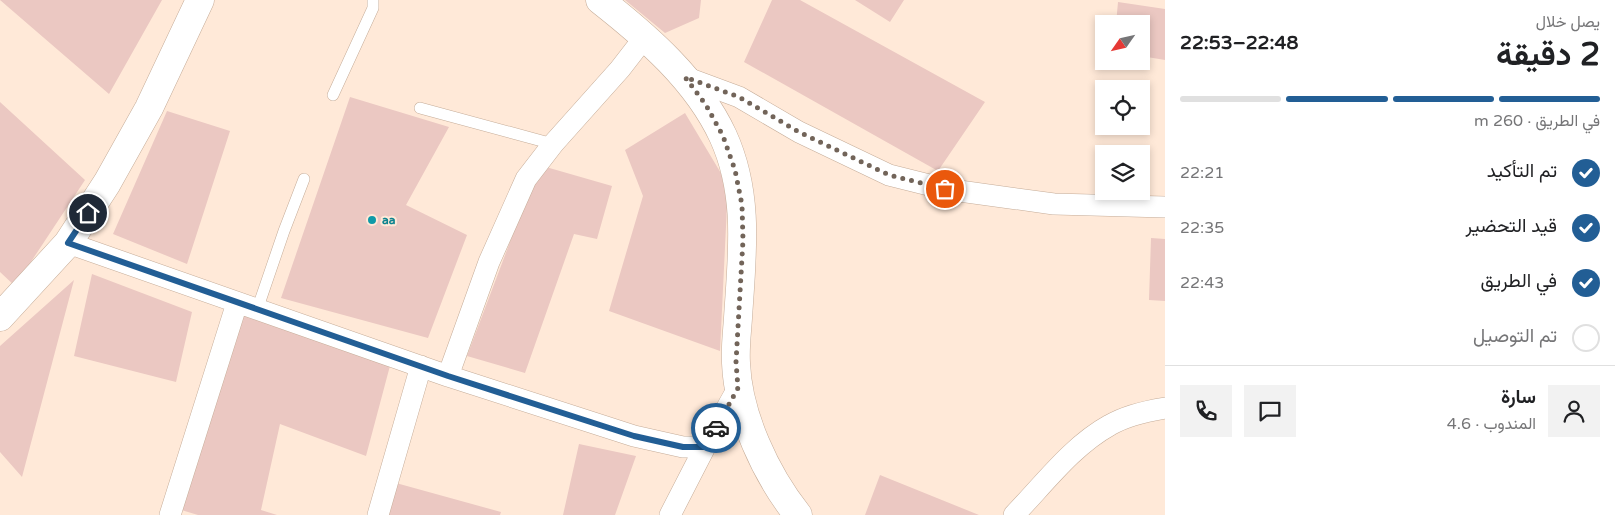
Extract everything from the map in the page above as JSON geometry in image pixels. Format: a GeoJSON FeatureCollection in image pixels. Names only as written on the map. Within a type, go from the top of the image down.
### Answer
{"type":"FeatureCollection","features":[{"type":"Feature","properties":{"kind":"street"},"geometry":{"type":"LineString","coordinates":[[0,317],[68,243],[107,183],[149,108],[200,0]]}},
{"type":"Feature","properties":{"kind":"street"},"geometry":{"type":"LineString","coordinates":[[600,0],[685,77],[706,105],[723,136],[735,170],[742,205],[743,240],[736,362],[738,388],[750,428],[767,467],[788,503],[798,515]]}},
{"type":"Feature","properties":{"kind":"street"},"geometry":{"type":"LineString","coordinates":[[448,376],[489,262],[526,179],[553,144],[620,69],[644,38]]}},
{"type":"Feature","properties":{"kind":"street"},"geometry":{"type":"LineString","coordinates":[[685,77],[739,97],[799,132],[889,175],[945,189],[1054,204],[1165,207]]}},
{"type":"Feature","properties":{"kind":"street"},"geometry":{"type":"LineString","coordinates":[[68,243],[448,376],[634,436],[683,447],[705,447]]}},
{"type":"Feature","properties":{"kind":"street"},"geometry":{"type":"LineString","coordinates":[[170,515],[237,303]]}},
{"type":"Feature","properties":{"kind":"street"},"geometry":{"type":"LineString","coordinates":[[378,515],[421,366]]}},
{"type":"Feature","properties":{"kind":"street"},"geometry":{"type":"LineString","coordinates":[[670,515],[738,388]]}},
{"type":"Feature","properties":{"kind":"street"},"geometry":{"type":"LineString","coordinates":[[1014,515],[1075,450],[1092,436],[1111,424],[1131,415],[1165,408]]}},
{"type":"Feature","properties":{"kind":"lane"},"geometry":{"type":"LineString","coordinates":[[333,94],[373,8],[373,0]]}},
{"type":"Feature","properties":{"kind":"lane"},"geometry":{"type":"LineString","coordinates":[[420,108],[553,144]]}},
{"type":"Feature","properties":{"kind":"lane"},"geometry":{"type":"LineString","coordinates":[[257,310],[304,179]]}},
{"type":"Feature","properties":{"kind":"building"},"geometry":{"type":"Polygon","coordinates":[[[0,0],[162,0],[109,94],[0,0]]]}},
{"type":"Feature","properties":{"kind":"building"},"geometry":{"type":"Polygon","coordinates":[[[625,0],[701,0],[699,18],[665,33],[625,0]]]}},
{"type":"Feature","properties":{"kind":"building"},"geometry":{"type":"Polygon","coordinates":[[[772,0],[800,0],[985,102],[938,171],[744,62],[772,0]]]}},
{"type":"Feature","properties":{"kind":"building"},"geometry":{"type":"Polygon","coordinates":[[[855,0],[904,0],[890,22],[855,0]]]}},
{"type":"Feature","properties":{"kind":"building"},"geometry":{"type":"Polygon","coordinates":[[[1118,2],[1165,9],[1165,60],[1150,58],[1150,15],[1117,15],[1118,2]]]}},
{"type":"Feature","properties":{"kind":"building","name":"aa"},"geometry":{"type":"Polygon","coordinates":[[[350,97],[449,127],[406,205],[467,235],[428,338],[281,298],[350,97]]]}},
{"type":"Feature","properties":{"kind":"building"},"geometry":{"type":"Polygon","coordinates":[[[0,102],[85,180],[15,286],[0,272],[0,102]]]}},
{"type":"Feature","properties":{"kind":"building"},"geometry":{"type":"Polygon","coordinates":[[[167,111],[230,131],[187,264],[113,234],[167,111]]]}},
{"type":"Feature","properties":{"kind":"building"},"geometry":{"type":"Polygon","coordinates":[[[685,113],[728,185],[720,351],[609,311],[643,196],[625,150],[685,113]]]}},
{"type":"Feature","properties":{"kind":"building"},"geometry":{"type":"Polygon","coordinates":[[[539,165],[612,186],[597,239],[574,234],[525,373],[467,356],[539,165]]]}},
{"type":"Feature","properties":{"kind":"building"},"geometry":{"type":"Polygon","coordinates":[[[1151,238],[1165,239],[1165,301],[1149,300],[1151,238]]]}},
{"type":"Feature","properties":{"kind":"building"},"geometry":{"type":"Polygon","coordinates":[[[92,274],[192,312],[176,382],[74,356],[92,274]]]}},
{"type":"Feature","properties":{"kind":"building"},"geometry":{"type":"Polygon","coordinates":[[[74,280],[22,477],[0,452],[0,346],[74,280]]]}},
{"type":"Feature","properties":{"kind":"building"},"geometry":{"type":"Polygon","coordinates":[[[241,314],[391,362],[366,456],[280,424],[261,510],[277,515],[198,515],[178,509],[241,314]]]}},
{"type":"Feature","properties":{"kind":"building"},"geometry":{"type":"Polygon","coordinates":[[[579,444],[636,456],[615,515],[563,515],[579,444]]]}},
{"type":"Feature","properties":{"kind":"building"},"geometry":{"type":"Polygon","coordinates":[[[880,475],[979,515],[865,515],[880,475]]]}},
{"type":"Feature","properties":{"kind":"building"},"geometry":{"type":"Polygon","coordinates":[[[396,483],[501,512],[500,515],[387,515],[396,483]]]}},
{"type":"Feature","properties":{"kind":"way so far"},"geometry":{"type":"LineString","coordinates":[[716,428],[738,388],[736,362],[743,240],[742,205],[735,170],[723,136],[706,105],[685,77],[739,97],[799,132],[889,175],[945,189]]}},
{"type":"Feature","properties":{"kind":"place","name":"aa"},"geometry":{"type":"Point","coordinates":[372,220]}},
{"type":"Feature","properties":{"kind":"route"},"geometry":{"type":"LineString","coordinates":[[88,213],[68,243],[448,376],[634,436],[683,447],[705,447],[716,428]]}}]}
